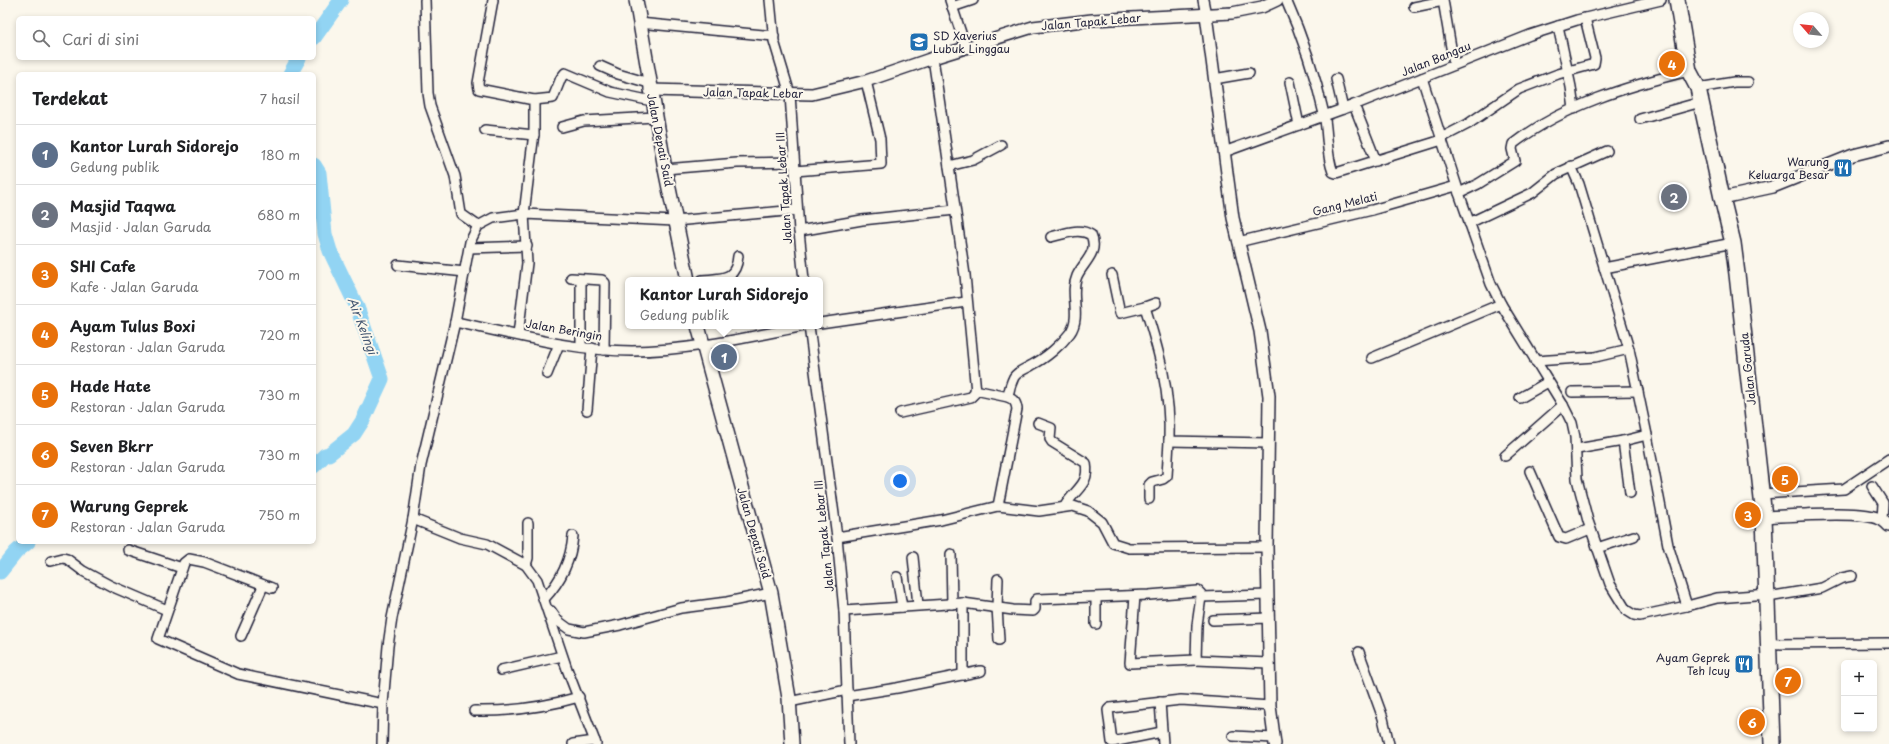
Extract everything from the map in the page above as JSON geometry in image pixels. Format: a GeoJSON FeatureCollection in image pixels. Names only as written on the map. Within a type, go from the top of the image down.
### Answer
{"type":"FeatureCollection","features":[{"type":"Feature","properties":{"kind":"highway","name":"Jalan Garuda"},"geometry":{"type":"LineString","coordinates":[[1677,0],[1690,70],[1700,95],[1733,242],[1764,517],[1770,644],[1772,744]]}},
{"type":"Feature","properties":{"kind":"main road","name":"Jalan Depati Said"},"geometry":{"type":"LineString","coordinates":[[636,0],[650,91],[687,277]]}},
{"type":"Feature","properties":{"kind":"main road","name":"Jalan Depati Said"},"geometry":{"type":"LineString","coordinates":[[699,329],[771,593],[789,702],[792,744]]}},
{"type":"Feature","properties":{"kind":"street"},"geometry":{"type":"LineString","coordinates":[[424,0],[426,73],[430,106],[455,176],[461,214],[478,226]]}},
{"type":"Feature","properties":{"kind":"street"},"geometry":{"type":"LineString","coordinates":[[493,0],[478,83],[479,89],[534,100],[553,98],[560,78],[565,73],[610,92],[650,91]]}},
{"type":"Feature","properties":{"kind":"street","name":"Jalan Tapak Lebar III"},"geometry":{"type":"LineString","coordinates":[[770,0],[774,36],[790,94],[797,210],[804,277]]}},
{"type":"Feature","properties":{"kind":"street"},"geometry":{"type":"LineString","coordinates":[[966,48],[951,3],[973,0]]}},
{"type":"Feature","properties":{"kind":"street"},"geometry":{"type":"LineString","coordinates":[[1203,0],[1238,242],[1260,331],[1269,396],[1267,547],[1270,706],[1274,741],[1233,736]]}},
{"type":"Feature","properties":{"kind":"street","name":"Jalan Tapak Lebar"},"geometry":{"type":"LineString","coordinates":[[650,91],[812,94],[866,81],[933,58],[1033,27],[1092,20],[1206,15],[1250,10],[1262,7],[1278,0]]}},
{"type":"Feature","properties":{"kind":"street"},"geometry":{"type":"LineString","coordinates":[[1286,0],[1302,34],[1324,116],[1333,172],[1336,173],[1441,139],[1468,124],[1519,89],[1567,71],[1594,64],[1596,61],[1585,18]]}},
{"type":"Feature","properties":{"kind":"street","name":"Jalan Bangau"},"geometry":{"type":"LineString","coordinates":[[1224,152],[1354,105],[1558,26],[1661,0]]}},
{"type":"Feature","properties":{"kind":"street"},"geometry":{"type":"LineString","coordinates":[[1414,7],[1443,1],[1454,65]]}},
{"type":"Feature","properties":{"kind":"street"},"geometry":{"type":"LineString","coordinates":[[639,23],[774,36]]}},
{"type":"Feature","properties":{"kind":"street"},"geometry":{"type":"LineString","coordinates":[[1558,26],[1574,109],[1631,86],[1690,70]]}},
{"type":"Feature","properties":{"kind":"street"},"geometry":{"type":"LineString","coordinates":[[900,413],[970,397],[975,390],[966,302],[965,276],[933,58]]}},
{"type":"Feature","properties":{"kind":"street"},"geometry":{"type":"LineString","coordinates":[[600,66],[650,91]]}},
{"type":"Feature","properties":{"kind":"street"},"geometry":{"type":"LineString","coordinates":[[1214,79],[1249,73]]}},
{"type":"Feature","properties":{"kind":"street"},"geometry":{"type":"LineString","coordinates":[[1422,78],[1457,189],[1491,284],[1500,304],[1572,422],[1577,449],[1577,479],[1590,529],[1610,584],[1626,610],[1640,616],[1717,598],[1768,596],[1822,588],[1842,578],[1852,576]]}},
{"type":"Feature","properties":{"kind":"street"},"geometry":{"type":"LineString","coordinates":[[1336,79],[1343,109]]}},
{"type":"Feature","properties":{"kind":"street"},"geometry":{"type":"LineString","coordinates":[[665,169],[737,163],[795,167],[881,164],[880,139],[866,81]]}},
{"type":"Feature","properties":{"kind":"street"},"geometry":{"type":"LineString","coordinates":[[1290,82],[1299,125]]}},
{"type":"Feature","properties":{"kind":"street"},"geometry":{"type":"LineString","coordinates":[[1640,119],[1734,82],[1748,82]]}},
{"type":"Feature","properties":{"kind":"street"},"geometry":{"type":"LineString","coordinates":[[518,335],[527,263],[524,214],[534,135],[534,100]]}},
{"type":"Feature","properties":{"kind":"street"},"geometry":{"type":"LineString","coordinates":[[1354,105],[1376,160]]}},
{"type":"Feature","properties":{"kind":"street","name":"Gang Melati"},"geometry":{"type":"LineString","coordinates":[[1238,242],[1478,184],[1515,161],[1512,146],[1517,141],[1546,122],[1574,109]]}},
{"type":"Feature","properties":{"kind":"street"},"geometry":{"type":"LineString","coordinates":[[562,127],[584,121],[655,117]]}},
{"type":"Feature","properties":{"kind":"street"},"geometry":{"type":"LineString","coordinates":[[485,130],[534,135]]}},
{"type":"Feature","properties":{"kind":"street"},"geometry":{"type":"LineString","coordinates":[[949,166],[973,160],[1001,145]]}},
{"type":"Feature","properties":{"kind":"street"},"geometry":{"type":"LineString","coordinates":[[1722,198],[1773,187],[1853,155],[1889,146]]}},
{"type":"Feature","properties":{"kind":"street"},"geometry":{"type":"LineString","coordinates":[[1469,223],[1532,193],[1551,177],[1571,166],[1607,151]]}},
{"type":"Feature","properties":{"kind":"street"},"geometry":{"type":"LineString","coordinates":[[1571,166],[1579,184],[1629,349],[1668,545],[1688,606]]}},
{"type":"Feature","properties":{"kind":"street"},"geometry":{"type":"LineString","coordinates":[[382,744],[383,704],[388,646],[398,589],[413,519],[421,465],[455,322],[469,248],[478,226],[493,218],[524,214],[676,221],[797,210]]}},
{"type":"Feature","properties":{"kind":"street"},"geometry":{"type":"LineString","coordinates":[[799,231],[862,220],[955,210]]}},
{"type":"Feature","properties":{"kind":"street"},"geometry":{"type":"LineString","coordinates":[[1008,397],[1015,376],[1020,371],[1045,357],[1070,333],[1074,325],[1075,284],[1077,276],[1087,262],[1092,251],[1093,241],[1091,235],[1084,231],[1077,231],[1051,238]]}},
{"type":"Feature","properties":{"kind":"street"},"geometry":{"type":"LineString","coordinates":[[1604,268],[1733,242]]}},
{"type":"Feature","properties":{"kind":"street"},"geometry":{"type":"LineString","coordinates":[[469,248],[527,246]]}},
{"type":"Feature","properties":{"kind":"street"},"geometry":{"type":"LineString","coordinates":[[727,277],[737,267],[738,256]]}},
{"type":"Feature","properties":{"kind":"street"},"geometry":{"type":"LineString","coordinates":[[398,265],[465,272]]}},
{"type":"Feature","properties":{"kind":"street"},"geometry":{"type":"LineString","coordinates":[[1112,275],[1120,313],[1156,303]]}},
{"type":"Feature","properties":{"kind":"street"},"geometry":{"type":"LineString","coordinates":[[571,278],[602,280],[606,283],[604,350]]}},
{"type":"Feature","properties":{"kind":"street"},"geometry":{"type":"LineString","coordinates":[[581,347],[582,284]]}},
{"type":"Feature","properties":{"kind":"street"},"geometry":{"type":"LineString","coordinates":[[823,322],[966,302]]}},
{"type":"Feature","properties":{"kind":"street"},"geometry":{"type":"LineString","coordinates":[[1372,358],[1500,304]]}},
{"type":"Feature","properties":{"kind":"street"},"geometry":{"type":"LineString","coordinates":[[1145,307],[1159,351],[1165,379],[1169,441],[1167,476],[1163,479],[1152,482],[1149,485],[1149,499]]}},
{"type":"Feature","properties":{"kind":"street","name":"Jalan Beringin"},"geometry":{"type":"LineString","coordinates":[[455,322],[559,344],[604,350],[663,350],[702,345],[788,329]]}},
{"type":"Feature","properties":{"kind":"street","name":"Jalan Tapak Lebar III"},"geometry":{"type":"LineString","coordinates":[[809,329],[837,537],[844,612],[849,744]]}},
{"type":"Feature","properties":{"kind":"street"},"geometry":{"type":"LineString","coordinates":[[547,374],[559,344]]}},
{"type":"Feature","properties":{"kind":"street"},"geometry":{"type":"LineString","coordinates":[[587,410],[592,348]]}},
{"type":"Feature","properties":{"kind":"street"},"geometry":{"type":"LineString","coordinates":[[1535,362],[1595,357],[1629,349]]}},
{"type":"Feature","properties":{"kind":"street"},"geometry":{"type":"LineString","coordinates":[[1520,398],[1548,382]]}},
{"type":"Feature","properties":{"kind":"street"},"geometry":{"type":"LineString","coordinates":[[975,390],[1008,397],[1013,399],[1016,403],[1017,409],[998,506]]}},
{"type":"Feature","properties":{"kind":"street"},"geometry":{"type":"LineString","coordinates":[[1572,392],[1638,392]]}},
{"type":"Feature","properties":{"kind":"street"},"geometry":{"type":"LineString","coordinates":[[1505,456],[1563,405]]}},
{"type":"Feature","properties":{"kind":"street"},"geometry":{"type":"LineString","coordinates":[[1038,423],[1051,428],[1050,439],[1052,442],[1086,463],[1087,470],[1085,481],[1065,506]]}},
{"type":"Feature","properties":{"kind":"street"},"geometry":{"type":"LineString","coordinates":[[1577,449],[1647,435]]}},
{"type":"Feature","properties":{"kind":"street"},"geometry":{"type":"LineString","coordinates":[[1169,441],[1268,443]]}},
{"type":"Feature","properties":{"kind":"street"},"geometry":{"type":"LineString","coordinates":[[1623,441],[1630,493]]}},
{"type":"Feature","properties":{"kind":"street"},"geometry":{"type":"LineString","coordinates":[[1762,494],[1844,490],[1889,460]]}},
{"type":"Feature","properties":{"kind":"street"},"geometry":{"type":"LineString","coordinates":[[1530,471],[1559,537],[1566,539],[1590,529]]}},
{"type":"Feature","properties":{"kind":"street"},"geometry":{"type":"LineString","coordinates":[[1872,486],[1883,503],[1885,523]]}},
{"type":"Feature","properties":{"kind":"street"},"geometry":{"type":"LineString","coordinates":[[837,537],[941,520],[998,506],[1039,511],[1065,506],[1078,507],[1094,515],[1105,525],[1112,543],[1129,548],[1267,547]]}},
{"type":"Feature","properties":{"kind":"street"},"geometry":{"type":"LineString","coordinates":[[1764,517],[1846,514],[1871,516],[1885,523]]}},
{"type":"Feature","properties":{"kind":"street"},"geometry":{"type":"LineString","coordinates":[[413,519],[460,538],[487,544],[526,565],[537,580],[546,602],[562,656],[596,742],[573,744]]}},
{"type":"Feature","properties":{"kind":"street"},"geometry":{"type":"LineString","coordinates":[[526,565],[528,558],[528,523]]}},
{"type":"Feature","properties":{"kind":"street"},"geometry":{"type":"LineString","coordinates":[[546,602],[555,588],[569,559],[573,536]]}},
{"type":"Feature","properties":{"kind":"street"},"geometry":{"type":"LineString","coordinates":[[1596,548],[1634,536]]}},
{"type":"Feature","properties":{"kind":"street"},"geometry":{"type":"LineString","coordinates":[[128,550],[182,568]]}},
{"type":"Feature","properties":{"kind":"street"},"geometry":{"type":"LineString","coordinates":[[951,554],[952,604]]}},
{"type":"Feature","properties":{"kind":"street"},"geometry":{"type":"LineString","coordinates":[[912,557],[918,606]]}},
{"type":"Feature","properties":{"kind":"street"},"geometry":{"type":"LineString","coordinates":[[51,561],[63,558],[67,559],[83,571],[111,586],[167,610]]}},
{"type":"Feature","properties":{"kind":"street"},"geometry":{"type":"LineString","coordinates":[[241,636],[268,587],[189,559],[184,563],[182,568],[158,638],[238,674],[383,704]]}},
{"type":"Feature","properties":{"kind":"street"},"geometry":{"type":"LineString","coordinates":[[897,577],[902,607]]}},
{"type":"Feature","properties":{"kind":"street"},"geometry":{"type":"LineString","coordinates":[[998,579],[997,607],[999,640]]}},
{"type":"Feature","properties":{"kind":"street"},"geometry":{"type":"LineString","coordinates":[[844,612],[963,603],[1012,610],[1033,611],[1035,609],[1035,601],[1038,599],[1096,598],[1195,591],[1200,592],[1201,597],[1197,625],[1196,660]]}},
{"type":"Feature","properties":{"kind":"street"},"geometry":{"type":"LineString","coordinates":[[546,602],[558,621],[569,628],[584,632],[620,625],[681,608],[728,602],[771,593]]}},
{"type":"Feature","properties":{"kind":"street"},"geometry":{"type":"LineString","coordinates":[[1201,597],[1268,595]]}},
{"type":"Feature","properties":{"kind":"street"},"geometry":{"type":"LineString","coordinates":[[1135,596],[1130,663],[1196,660],[1269,662]]}},
{"type":"Feature","properties":{"kind":"street"},"geometry":{"type":"LineString","coordinates":[[1096,598],[1096,624]]}},
{"type":"Feature","properties":{"kind":"street"},"geometry":{"type":"LineString","coordinates":[[963,603],[963,675]]}},
{"type":"Feature","properties":{"kind":"street"},"geometry":{"type":"LineString","coordinates":[[1213,620],[1269,618]]}},
{"type":"Feature","properties":{"kind":"street"},"geometry":{"type":"LineString","coordinates":[[1770,644],[1889,643]]}},
{"type":"Feature","properties":{"kind":"street"},"geometry":{"type":"LineString","coordinates":[[1359,652],[1383,718],[1389,744]]}},
{"type":"Feature","properties":{"kind":"street"},"geometry":{"type":"LineString","coordinates":[[501,670],[562,656]]}},
{"type":"Feature","properties":{"kind":"street"},"geometry":{"type":"LineString","coordinates":[[789,702],[847,693],[896,688],[981,671]]}},
{"type":"Feature","properties":{"kind":"street"},"geometry":{"type":"LineString","coordinates":[[474,711],[503,712],[549,705],[579,697]]}},
{"type":"Feature","properties":{"kind":"street"},"geometry":{"type":"LineString","coordinates":[[1162,732],[1112,742],[1108,714],[1110,708],[1181,700],[1270,706]]}},
{"type":"Feature","properties":{"kind":"street"},"geometry":{"type":"LineString","coordinates":[[1160,702],[1163,744]]}},
{"type":"Feature","properties":{"kind":"waterway","name":"Air Kelingi"},"geometry":{"type":"LineString","coordinates":[[316,35],[341,0]]}},
{"type":"Feature","properties":{"kind":"waterway","name":"Air Kelingi"},"geometry":{"type":"LineString","coordinates":[[291,72],[298,60]]}},
{"type":"Feature","properties":{"kind":"waterway","name":"Air Kelingi"},"geometry":{"type":"LineString","coordinates":[[316,168],[319,173],[325,234],[330,251],[357,307],[382,379],[363,420],[354,434],[329,454],[325,455],[316,464]]}},
{"type":"Feature","properties":{"kind":"waterway","name":"Air Kelingi"},"geometry":{"type":"LineString","coordinates":[[0,572],[16,552],[26,544]]}},
{"type":"Feature","properties":{"kind":"place","name":"SD Xaverius Lubuk Linggau"},"geometry":{"type":"Point","coordinates":[919,42]}},
{"type":"Feature","properties":{"kind":"place","name":"Ayam Tulus Boxi"},"geometry":{"type":"Point","coordinates":[1672,64]}},
{"type":"Feature","properties":{"kind":"place","name":"Warung Keluarga Besar"},"geometry":{"type":"Point","coordinates":[1843,168]}},
{"type":"Feature","properties":{"kind":"place","name":"Masjid Taqwa"},"geometry":{"type":"Point","coordinates":[1674,197]}},
{"type":"Feature","properties":{"kind":"place","name":"Kantor Lurah Sidorejo"},"geometry":{"type":"Point","coordinates":[724,357]}},
{"type":"Feature","properties":{"kind":"place","name":"Hade Hate"},"geometry":{"type":"Point","coordinates":[1785,479]}},
{"type":"Feature","properties":{"kind":"place","name":"SHI Cafe"},"geometry":{"type":"Point","coordinates":[1748,515]}},
{"type":"Feature","properties":{"kind":"place","name":"Ayam Geprek Teh Icuy"},"geometry":{"type":"Point","coordinates":[1744,664]}},
{"type":"Feature","properties":{"kind":"place","name":"Warung Geprek"},"geometry":{"type":"Point","coordinates":[1788,681]}},
{"type":"Feature","properties":{"kind":"place","name":"Seven Bkrr"},"geometry":{"type":"Point","coordinates":[1752,722]}}]}
